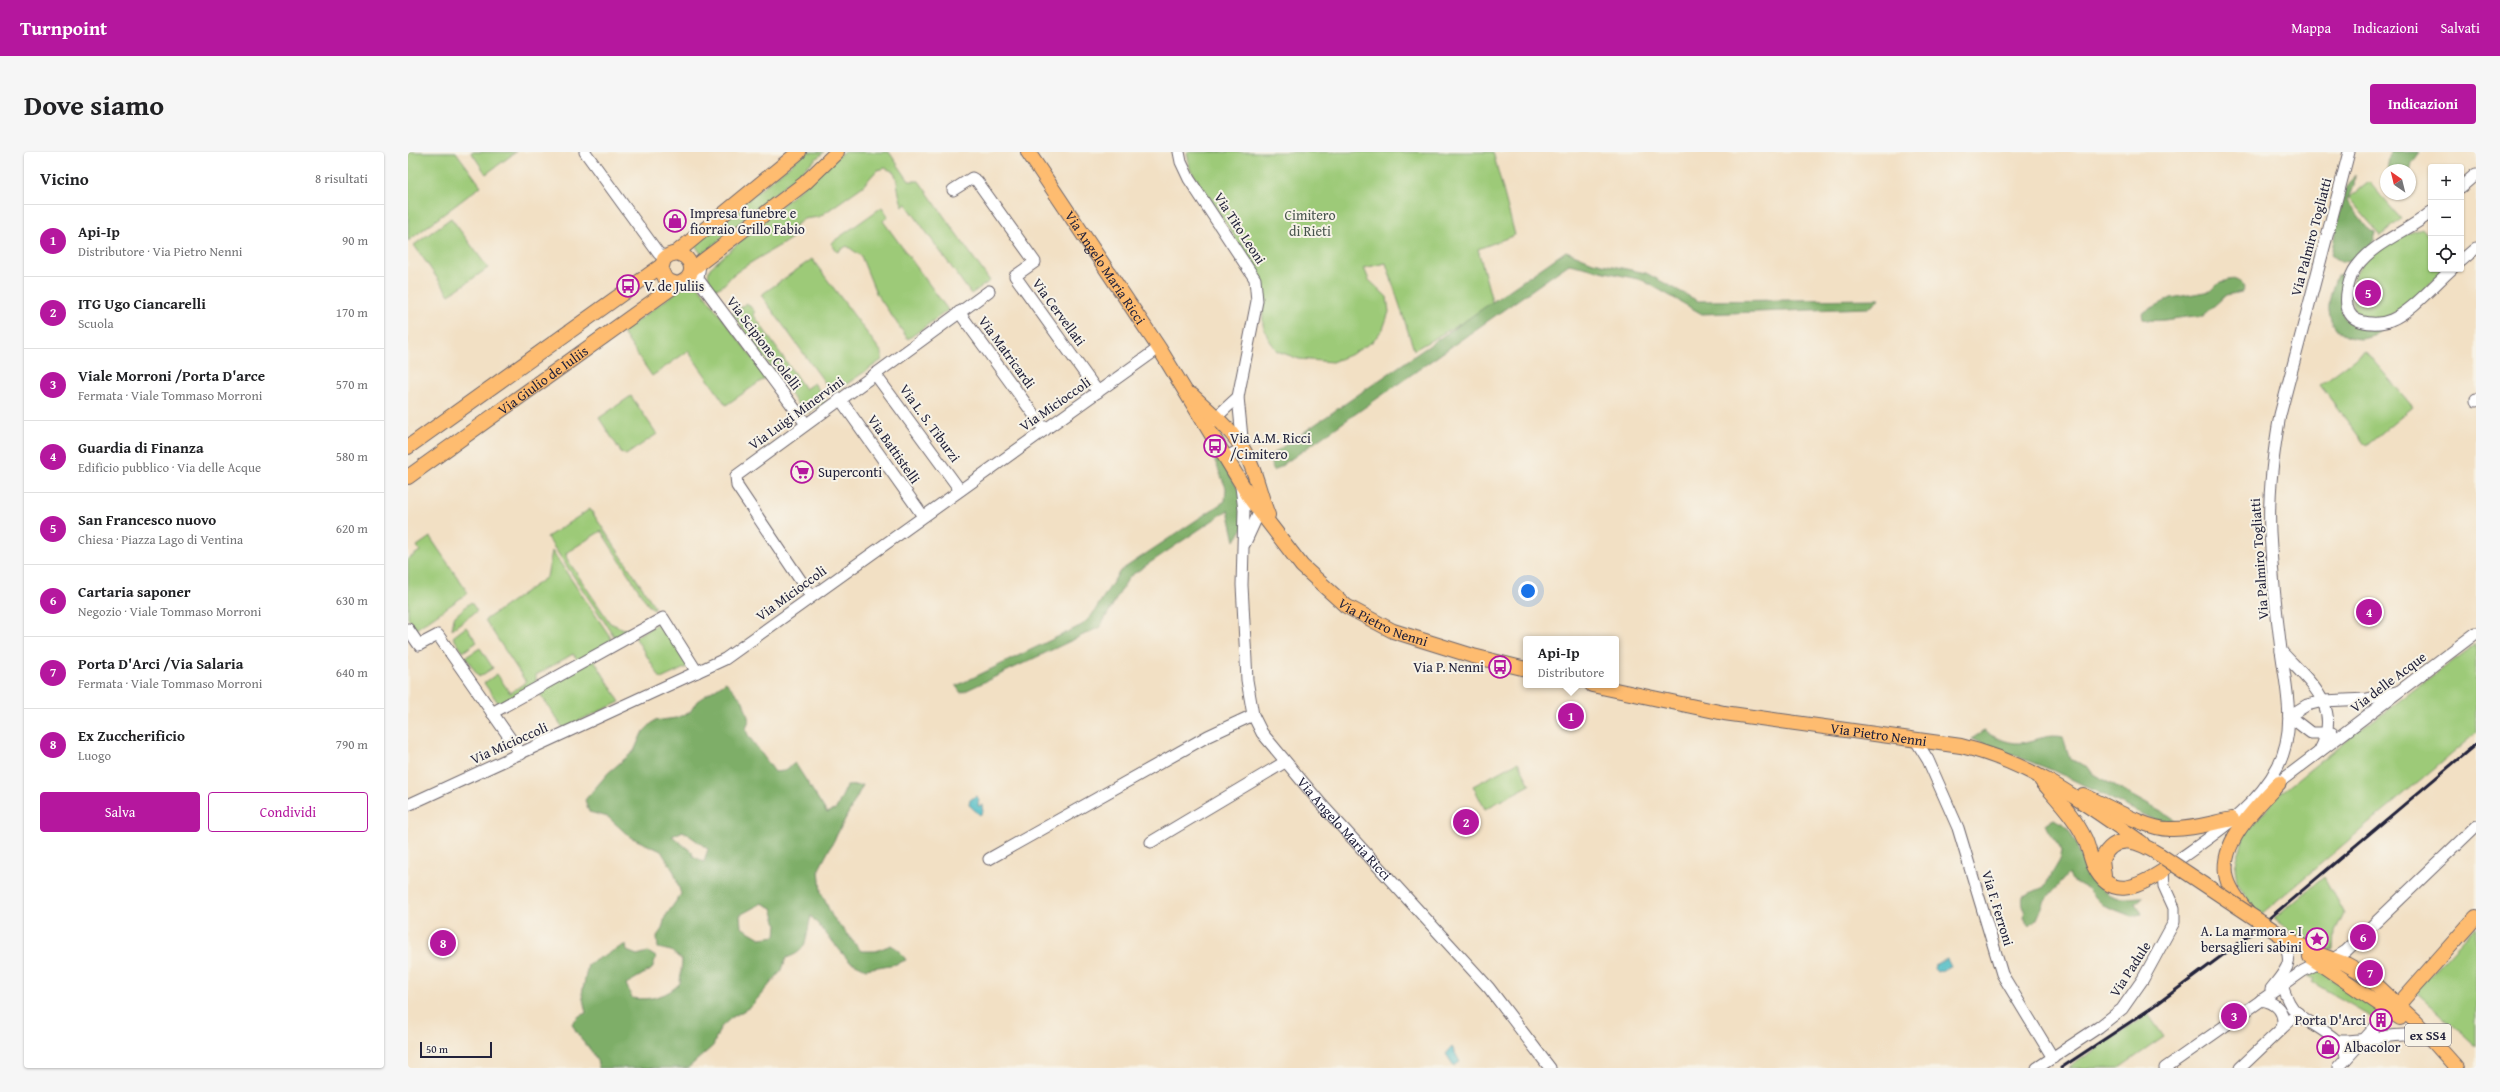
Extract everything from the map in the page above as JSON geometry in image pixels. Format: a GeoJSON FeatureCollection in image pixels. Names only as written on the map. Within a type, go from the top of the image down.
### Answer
{"type":"FeatureCollection","features":[{"type":"Feature","properties":{"kind":"main road","name":"Via Giulio de Iuliis"},"geometry":{"type":"LineString","coordinates":[[408,447],[668,259],[799,152]]}},
{"type":"Feature","properties":{"kind":"main road","name":"Via Giulio de Iuliis"},"geometry":{"type":"LineString","coordinates":[[408,477],[690,275],[805,183],[837,152]]}},
{"type":"Feature","properties":{"kind":"main road","name":"Via Angelo Maria Ricci"},"geometry":{"type":"LineString","coordinates":[[1028,152],[1159,348],[1238,479],[1262,508],[1273,526]]}},
{"type":"Feature","properties":{"kind":"main road"},"geometry":{"type":"LineString","coordinates":[[686,257],[690,275],[669,282],[664,277],[668,259],[686,257]]}},
{"type":"Feature","properties":{"kind":"main road","name":"Via Angelo Maria Ricci"},"geometry":{"type":"LineString","coordinates":[[1182,384],[1216,417],[1243,448],[1252,465],[1262,508]]}},
{"type":"Feature","properties":{"kind":"main road","name":"Via Pietro Nenni"},"geometry":{"type":"LineString","coordinates":[[1273,526],[1302,566],[1333,596],[1360,616],[1393,631],[1438,646],[1523,668]]}},
{"type":"Feature","properties":{"kind":"main road","name":"Via Pietro Nenni"},"geometry":{"type":"LineString","coordinates":[[1606,688],[1724,713],[1944,743],[1986,752],[2035,773],[2064,788],[2142,843],[2247,912]]}},
{"type":"Feature","properties":{"kind":"main road"},"geometry":{"type":"LineString","coordinates":[[2035,773],[2075,821],[2086,840],[2093,864],[2105,880],[2117,888],[2132,888],[2163,871]]}},
{"type":"Feature","properties":{"kind":"main road"},"geometry":{"type":"LineString","coordinates":[[2279,783],[2256,809],[2239,832],[2226,860],[2226,874],[2230,886],[2247,912],[2303,952],[2339,964],[2391,1015]]}},
{"type":"Feature","properties":{"kind":"main road"},"geometry":{"type":"LineString","coordinates":[[2064,788],[2156,828],[2180,829],[2232,819]]}},
{"type":"Feature","properties":{"kind":"main road"},"geometry":{"type":"LineString","coordinates":[[2105,880],[2101,865],[2105,851],[2120,843],[2129,841],[2142,843]]}},
{"type":"Feature","properties":{"kind":"main road"},"geometry":{"type":"LineString","coordinates":[[2391,1015],[2413,987],[2476,917]]}},
{"type":"Feature","properties":{"kind":"main road"},"geometry":{"type":"LineString","coordinates":[[2282,936],[2376,984],[2396,990],[2413,987]]}},
{"type":"Feature","properties":{"kind":"main road"},"geometry":{"type":"LineString","coordinates":[[2376,984],[2391,1015]]}},
{"type":"Feature","properties":{"kind":"main road","name":"ex SS4"},"geometry":{"type":"LineString","coordinates":[[2391,1015],[2456,1068]]}},
{"type":"Feature","properties":{"kind":"main road","name":"ex SS4"},"geometry":{"type":"LineString","coordinates":[[2391,1015],[2456,1068]]}},
{"type":"Feature","properties":{"kind":"street"},"geometry":{"type":"LineString","coordinates":[[585,152],[659,254],[668,259]]}},
{"type":"Feature","properties":{"kind":"street","name":"Via Tito Leoni"},"geometry":{"type":"LineString","coordinates":[[1179,152],[1181,162],[1189,179],[1256,279],[1257,301],[1238,397],[1243,448]]}},
{"type":"Feature","properties":{"kind":"street","name":"Via Palmiro Togliatti"},"geometry":{"type":"LineString","coordinates":[[2163,871],[2252,803],[2270,781],[2284,753],[2289,716],[2270,532],[2270,494],[2274,451],[2280,415],[2349,152]]}},
{"type":"Feature","properties":{"kind":"street"},"geometry":{"type":"LineString","coordinates":[[2464,184],[2476,174]]}},
{"type":"Feature","properties":{"kind":"street","name":"Via Cervellati"},"geometry":{"type":"LineString","coordinates":[[953,190],[972,178],[978,181],[1035,262],[1015,276],[1098,392]]}},
{"type":"Feature","properties":{"kind":"street"},"geometry":{"type":"LineString","coordinates":[[2428,217],[2380,244],[2357,266],[2349,283],[2346,302],[2349,313],[2356,319],[2366,322],[2391,320],[2404,312],[2449,272]]}},
{"type":"Feature","properties":{"kind":"street"},"geometry":{"type":"LineString","coordinates":[[2464,256],[2476,248]]}},
{"type":"Feature","properties":{"kind":"street","name":"Via Scipione Colelli"},"geometry":{"type":"LineString","coordinates":[[690,275],[806,424]]}},
{"type":"Feature","properties":{"kind":"street","name":"Via Luigi Minervini"},"geometry":{"type":"LineString","coordinates":[[811,596],[736,481],[740,472],[989,291]]}},
{"type":"Feature","properties":{"kind":"street","name":"Via Matricardi"},"geometry":{"type":"LineString","coordinates":[[959,312],[1045,430]]}},
{"type":"Feature","properties":{"kind":"street","name":"Via Micioccoli"},"geometry":{"type":"LineString","coordinates":[[408,805],[522,754],[733,654],[811,596],[1159,348]]}},
{"type":"Feature","properties":{"kind":"street","name":"Via L. S. Tiburzi"},"geometry":{"type":"LineString","coordinates":[[875,374],[960,490]]}},
{"type":"Feature","properties":{"kind":"street"},"geometry":{"type":"LineString","coordinates":[[1206,428],[1238,397]]}},
{"type":"Feature","properties":{"kind":"street","name":"Via Battistelli"},"geometry":{"type":"LineString","coordinates":[[840,399],[923,516]]}},
{"type":"Feature","properties":{"kind":"street"},"geometry":{"type":"LineString","coordinates":[[1225,458],[1243,448]]}},
{"type":"Feature","properties":{"kind":"street"},"geometry":{"type":"LineString","coordinates":[[1238,479],[1252,465]]}},
{"type":"Feature","properties":{"kind":"street","name":"Via Angelo Maria Ricci"},"geometry":{"type":"LineString","coordinates":[[1238,479],[1244,546],[1242,585],[1247,680],[1253,715],[1262,733],[1285,762],[1489,988],[1550,1068]]}},
{"type":"Feature","properties":{"kind":"street","name":"Via Angelo Maria Ricci"},"geometry":{"type":"LineString","coordinates":[[1244,546],[1262,508]]}},
{"type":"Feature","properties":{"kind":"street"},"geometry":{"type":"LineString","coordinates":[[1250,534],[1273,526]]}},
{"type":"Feature","properties":{"kind":"street"},"geometry":{"type":"LineString","coordinates":[[492,713],[663,618],[697,672]]}},
{"type":"Feature","properties":{"kind":"street"},"geometry":{"type":"LineString","coordinates":[[408,629],[419,645],[438,635],[522,754]]}},
{"type":"Feature","properties":{"kind":"street","name":"Via delle Acque"},"geometry":{"type":"LineString","coordinates":[[2252,803],[2476,633]]}},
{"type":"Feature","properties":{"kind":"street"},"geometry":{"type":"LineString","coordinates":[[2281,650],[2316,689],[2323,701],[2329,724],[2327,734],[2318,754]]}},
{"type":"Feature","properties":{"kind":"street"},"geometry":{"type":"LineString","coordinates":[[2352,728],[2327,734],[2310,733],[2289,716],[2307,705],[2323,701],[2367,699],[2404,689]]}},
{"type":"Feature","properties":{"kind":"street"},"geometry":{"type":"LineString","coordinates":[[989,859],[1208,736],[1253,715]]}},
{"type":"Feature","properties":{"kind":"street","name":"Via F. Ferroni"},"geometry":{"type":"LineString","coordinates":[[1915,739],[1928,760],[1958,828],[2002,974],[2053,1058]]}},
{"type":"Feature","properties":{"kind":"street"},"geometry":{"type":"LineString","coordinates":[[1928,760],[1936,748],[1944,743]]}},
{"type":"Feature","properties":{"kind":"street"},"geometry":{"type":"LineString","coordinates":[[1151,842],[1285,762]]}},
{"type":"Feature","properties":{"kind":"street"},"geometry":{"type":"LineString","coordinates":[[2339,964],[2340,956],[2476,826]]}},
{"type":"Feature","properties":{"kind":"street","name":"Via Padule"},"geometry":{"type":"LineString","coordinates":[[2037,1068],[2099,1027],[2122,1009],[2164,943],[2175,915],[2174,908],[2164,886],[2163,871]]}},
{"type":"Feature","properties":{"kind":"street"},"geometry":{"type":"LineString","coordinates":[[2263,998],[2290,961],[2289,952],[2282,936]]}},
{"type":"Feature","properties":{"kind":"street"},"geometry":{"type":"LineString","coordinates":[[2165,1068],[2305,970],[2339,964],[2351,959],[2354,942]]}},
{"type":"Feature","properties":{"kind":"street"},"geometry":{"type":"LineString","coordinates":[[2303,952],[2305,970]]}},
{"type":"Feature","properties":{"kind":"street"},"geometry":{"type":"LineString","coordinates":[[2282,985],[2286,997],[2298,1014],[2338,1041],[2345,1052],[2346,1059]]}},
{"type":"Feature","properties":{"kind":"street"},"geometry":{"type":"LineString","coordinates":[[2263,998],[2271,1001],[2277,1007],[2284,1020],[2282,1028]]}},
{"type":"Feature","properties":{"kind":"street"},"geometry":{"type":"LineString","coordinates":[[2240,1068],[2298,1014]]}},
{"type":"Feature","properties":{"kind":"street"},"geometry":{"type":"LineString","coordinates":[[2338,1068],[2362,1041],[2391,1015]]}},
{"type":"Feature","properties":{"kind":"street"},"geometry":{"type":"LineString","coordinates":[[2338,1041],[2362,1041],[2393,1034],[2417,1035]]}},
{"type":"Feature","properties":{"kind":"green space"},"geometry":{"type":"Polygon","coordinates":[[[408,152],[456,152],[481,186],[408,241],[408,152]]]}},
{"type":"Feature","properties":{"kind":"green space"},"geometry":{"type":"Polygon","coordinates":[[[471,152],[516,152],[486,174],[471,152]]]}},
{"type":"Feature","properties":{"kind":"green space"},"geometry":{"type":"Polygon","coordinates":[[[806,152],[824,152],[702,255],[694,244],[806,152]]]}},
{"type":"Feature","properties":{"kind":"green space"},"geometry":{"type":"Polygon","coordinates":[[[843,152],[889,152],[909,181],[919,181],[990,281],[971,294],[906,204],[903,206],[894,172],[885,168],[877,170],[863,186],[819,217],[804,219],[792,228],[792,238],[748,264],[734,274],[723,285],[714,289],[710,284],[709,279],[710,268],[843,152]]]}},
{"type":"Feature","properties":{"kind":"green space","name":"Cimitero di Rieti"},"geometry":{"type":"Polygon","coordinates":[[[1187,152],[1493,152],[1515,235],[1478,249],[1493,305],[1414,350],[1386,263],[1364,268],[1369,280],[1387,297],[1389,312],[1383,329],[1372,342],[1352,354],[1332,362],[1299,359],[1277,351],[1268,338],[1263,325],[1262,284],[1256,270],[1190,169],[1187,152]]]}},
{"type":"Feature","properties":{"kind":"green space"},"geometry":{"type":"Polygon","coordinates":[[[2390,152],[2420,152],[2412,164],[2388,164],[2390,152]]]}},
{"type":"Feature","properties":{"kind":"green space"},"geometry":{"type":"Polygon","coordinates":[[[2355,175],[2354,185],[2347,201],[2367,228],[2376,233],[2369,248],[2364,254],[2352,261],[2345,262],[2331,254],[2344,191],[2355,175]]]}},
{"type":"Feature","properties":{"kind":"green space"},"geometry":{"type":"Polygon","coordinates":[[[2369,182],[2380,195],[2380,200],[2385,200],[2401,219],[2381,236],[2349,198],[2369,182]]]}},
{"type":"Feature","properties":{"kind":"green space"},"geometry":{"type":"Polygon","coordinates":[[[882,207],[888,216],[883,221],[948,310],[908,339],[876,293],[861,256],[847,246],[837,252],[831,243],[882,207]]]}},
{"type":"Feature","properties":{"kind":"green space"},"geometry":{"type":"Polygon","coordinates":[[[451,218],[488,268],[449,295],[414,245],[451,218]]]}},
{"type":"Feature","properties":{"kind":"green space"},"geometry":{"type":"Polygon","coordinates":[[[2422,228],[2428,235],[2428,272],[2442,272],[2408,304],[2391,315],[2383,318],[2372,319],[2363,317],[2357,312],[2353,305],[2351,296],[2354,277],[2359,268],[2371,255],[2396,239],[2422,228]]]}},
{"type":"Feature","properties":{"kind":"green space"},"geometry":{"type":"Polygon","coordinates":[[[1566,251],[1593,262],[1646,273],[1698,301],[1880,299],[1868,308],[1702,314],[1642,280],[1569,264],[1274,471],[1268,457],[1566,251]]]}},
{"type":"Feature","properties":{"kind":"green space"},"geometry":{"type":"Polygon","coordinates":[[[812,259],[882,353],[882,360],[835,392],[831,391],[761,295],[812,259]]]}},
{"type":"Feature","properties":{"kind":"green space"},"geometry":{"type":"Polygon","coordinates":[[[2347,274],[2342,299],[2344,316],[2349,322],[2356,326],[2367,329],[2382,330],[2375,335],[2358,339],[2350,337],[2342,334],[2331,321],[2329,311],[2330,298],[2337,275],[2347,274]]]}},
{"type":"Feature","properties":{"kind":"green space"},"geometry":{"type":"Polygon","coordinates":[[[2233,279],[2241,282],[2244,288],[2242,292],[2226,295],[2203,316],[2164,320],[2143,319],[2142,313],[2171,298],[2211,291],[2220,282],[2233,279]]]}},
{"type":"Feature","properties":{"kind":"green space"},"geometry":{"type":"Polygon","coordinates":[[[695,282],[767,377],[726,405],[688,351],[652,376],[622,332],[689,283],[695,282]]]}},
{"type":"Feature","properties":{"kind":"green space"},"geometry":{"type":"Polygon","coordinates":[[[747,303],[755,312],[753,314],[805,389],[814,383],[826,401],[805,414],[732,313],[747,303]]]}},
{"type":"Feature","properties":{"kind":"green space"},"geometry":{"type":"Polygon","coordinates":[[[2365,351],[2413,407],[2366,446],[2320,385],[2365,351]]]}},
{"type":"Feature","properties":{"kind":"green space"},"geometry":{"type":"Polygon","coordinates":[[[631,396],[657,434],[626,455],[621,452],[599,418],[631,396]]]}},
{"type":"Feature","properties":{"kind":"green space"},"geometry":{"type":"Polygon","coordinates":[[[1205,437],[1241,493],[1244,526],[1235,541],[1228,510],[1129,577],[1100,627],[961,693],[956,686],[1082,625],[1092,615],[1120,571],[1225,501],[1226,488],[1205,437]]]}},
{"type":"Feature","properties":{"kind":"green space"},"geometry":{"type":"Polygon","coordinates":[[[590,509],[655,607],[654,609],[648,605],[601,531],[566,553],[567,559],[610,623],[624,629],[631,629],[654,616],[657,618],[616,639],[547,537],[590,509]]]}},
{"type":"Feature","properties":{"kind":"green space"},"geometry":{"type":"Polygon","coordinates":[[[430,537],[468,593],[416,629],[408,618],[408,559],[420,551],[417,546],[430,537]]]}},
{"type":"Feature","properties":{"kind":"green space"},"geometry":{"type":"Polygon","coordinates":[[[552,551],[611,638],[611,644],[579,661],[573,654],[536,675],[536,685],[499,704],[484,683],[497,674],[510,693],[526,682],[485,620],[547,577],[552,551]]]}},
{"type":"Feature","properties":{"kind":"green space"},"geometry":{"type":"Polygon","coordinates":[[[471,602],[477,611],[452,629],[454,617],[471,602]]]}},
{"type":"Feature","properties":{"kind":"green space"},"geometry":{"type":"Polygon","coordinates":[[[662,621],[691,665],[661,679],[635,637],[662,621]]]}},
{"type":"Feature","properties":{"kind":"green space"},"geometry":{"type":"Polygon","coordinates":[[[466,627],[477,642],[463,652],[453,637],[466,627]]]}},
{"type":"Feature","properties":{"kind":"green space"},"geometry":{"type":"Polygon","coordinates":[[[2476,644],[2476,733],[2260,915],[2250,904],[2237,882],[2235,867],[2244,836],[2277,796],[2348,739],[2476,644]]]}},
{"type":"Feature","properties":{"kind":"green space"},"geometry":{"type":"Polygon","coordinates":[[[480,648],[493,668],[479,677],[466,657],[480,648]]]}},
{"type":"Feature","properties":{"kind":"green space"},"geometry":{"type":"Polygon","coordinates":[[[594,660],[620,702],[563,728],[538,691],[594,660]]]}},
{"type":"Feature","properties":{"kind":"green space"},"geometry":{"type":"Polygon","coordinates":[[[726,682],[743,701],[749,720],[746,729],[748,735],[775,772],[784,771],[795,763],[827,813],[836,809],[847,786],[863,785],[819,869],[821,892],[832,916],[861,951],[876,951],[891,945],[899,950],[906,960],[896,964],[866,969],[849,961],[811,916],[807,937],[803,947],[794,955],[786,958],[782,970],[759,997],[750,1007],[731,1018],[720,1028],[713,1046],[688,1068],[599,1068],[591,1050],[578,1035],[572,1023],[579,1016],[586,1013],[582,994],[588,964],[626,944],[627,951],[637,955],[648,952],[656,957],[652,969],[626,984],[632,998],[652,998],[675,988],[680,983],[682,960],[671,951],[658,948],[657,936],[662,929],[665,917],[681,894],[674,872],[661,851],[630,837],[608,817],[589,812],[585,800],[608,773],[634,751],[642,733],[654,721],[676,718],[690,712],[697,701],[726,682]],[[683,831],[672,836],[692,852],[693,856],[704,862],[708,849],[683,831]],[[762,903],[740,915],[741,927],[760,938],[776,936],[777,925],[772,908],[762,903]]]}},
{"type":"Feature","properties":{"kind":"green space"},"geometry":{"type":"Polygon","coordinates":[[[1984,731],[1999,739],[2016,743],[2048,736],[2063,737],[2070,759],[2088,767],[2093,774],[2172,818],[2175,821],[2174,825],[2158,822],[2057,772],[1971,739],[1984,731]]]}},
{"type":"Feature","properties":{"kind":"green space"},"geometry":{"type":"Polygon","coordinates":[[[1518,762],[1530,785],[1485,809],[1473,786],[1518,762]]]}},
{"type":"Feature","properties":{"kind":"green space"},"geometry":{"type":"Polygon","coordinates":[[[2054,819],[2061,822],[2066,827],[2074,839],[2086,866],[2093,873],[2105,892],[2119,898],[2143,897],[2136,903],[2142,914],[2131,916],[2103,905],[2086,888],[2072,880],[2068,874],[2045,900],[2037,919],[2030,926],[2024,918],[2023,896],[2044,887],[2060,860],[2062,851],[2045,824],[2054,819]]]}},
{"type":"Feature","properties":{"kind":"green space"},"geometry":{"type":"Polygon","coordinates":[[[2324,877],[2344,914],[2335,932],[2334,950],[2313,948],[2274,919],[2324,877]]]}},
{"type":"Feature","properties":{"kind":"green space"},"geometry":{"type":"Polygon","coordinates":[[[2476,926],[2476,1046],[2415,991],[2476,926]]]}},
{"type":"Feature","properties":{"kind":"green space"},"geometry":{"type":"Polygon","coordinates":[[[2320,971],[2378,1011],[2374,1018],[2312,982],[2314,979],[2308,976],[2320,971]]]}},
{"type":"Feature","properties":{"kind":"green space"},"geometry":{"type":"Polygon","coordinates":[[[2148,1014],[2164,1037],[2119,1068],[2068,1068],[2148,1014]]]}},
{"type":"Feature","properties":{"kind":"water"},"geometry":{"type":"Polygon","coordinates":[[[976,796],[979,799],[978,806],[982,805],[983,812],[980,815],[969,805],[970,800],[976,796]]]}},
{"type":"Feature","properties":{"kind":"water"},"geometry":{"type":"Polygon","coordinates":[[[1947,959],[1951,967],[1937,972],[1934,969],[1935,965],[1947,959]]]}},
{"type":"Feature","properties":{"kind":"water"},"geometry":{"type":"Polygon","coordinates":[[[1452,1047],[1460,1062],[1454,1066],[1446,1054],[1452,1047]]]}},
{"type":"Feature","properties":{"kind":"tunnel"},"geometry":{"type":"LineString","coordinates":[[2378,1024],[2386,1017]]}},
{"type":"Feature","properties":{"kind":"railway"},"geometry":{"type":"LineString","coordinates":[[2061,1068],[2153,1007],[2247,937],[2476,744]]}},
{"type":"Feature","properties":{"kind":"place","name":"Impresa funebre e fiorraio Grillo Fabio"},"geometry":{"type":"Point","coordinates":[675,221]}},
{"type":"Feature","properties":{"kind":"place","name":"V. de Juliis"},"geometry":{"type":"Point","coordinates":[628,286]}},
{"type":"Feature","properties":{"kind":"place","name":"San Francesco nuovo"},"geometry":{"type":"Point","coordinates":[2368,293]}},
{"type":"Feature","properties":{"kind":"place","name":"Via A.M. Ricci /Cimitero"},"geometry":{"type":"Point","coordinates":[1215,446]}},
{"type":"Feature","properties":{"kind":"place","name":"Superconti"},"geometry":{"type":"Point","coordinates":[802,472]}},
{"type":"Feature","properties":{"kind":"place","name":"Guardia di Finanza"},"geometry":{"type":"Point","coordinates":[2369,612]}},
{"type":"Feature","properties":{"kind":"place","name":"Via P. Nenni"},"geometry":{"type":"Point","coordinates":[1500,667]}},
{"type":"Feature","properties":{"kind":"place","name":"Api-Ip"},"geometry":{"type":"Point","coordinates":[1571,716]}},
{"type":"Feature","properties":{"kind":"place","name":"ITG Ugo Ciancarelli"},"geometry":{"type":"Point","coordinates":[1466,822]}},
{"type":"Feature","properties":{"kind":"place","name":"Cartaria saponer"},"geometry":{"type":"Point","coordinates":[2363,937]}},
{"type":"Feature","properties":{"kind":"place","name":"A. La marmora - I bersaglieri sabini"},"geometry":{"type":"Point","coordinates":[2317,939]}},
{"type":"Feature","properties":{"kind":"place","name":"Ex Zuccherificio"},"geometry":{"type":"Point","coordinates":[443,943]}},
{"type":"Feature","properties":{"kind":"place","name":"Porta D'Arci /Via Salaria"},"geometry":{"type":"Point","coordinates":[2370,973]}},
{"type":"Feature","properties":{"kind":"place","name":"Viale Morroni /Porta D'arce"},"geometry":{"type":"Point","coordinates":[2234,1016]}},
{"type":"Feature","properties":{"kind":"place","name":"Porta D'Arci"},"geometry":{"type":"Point","coordinates":[2381,1020]}},
{"type":"Feature","properties":{"kind":"place","name":"Albacolor"},"geometry":{"type":"Point","coordinates":[2328,1047]}}]}
